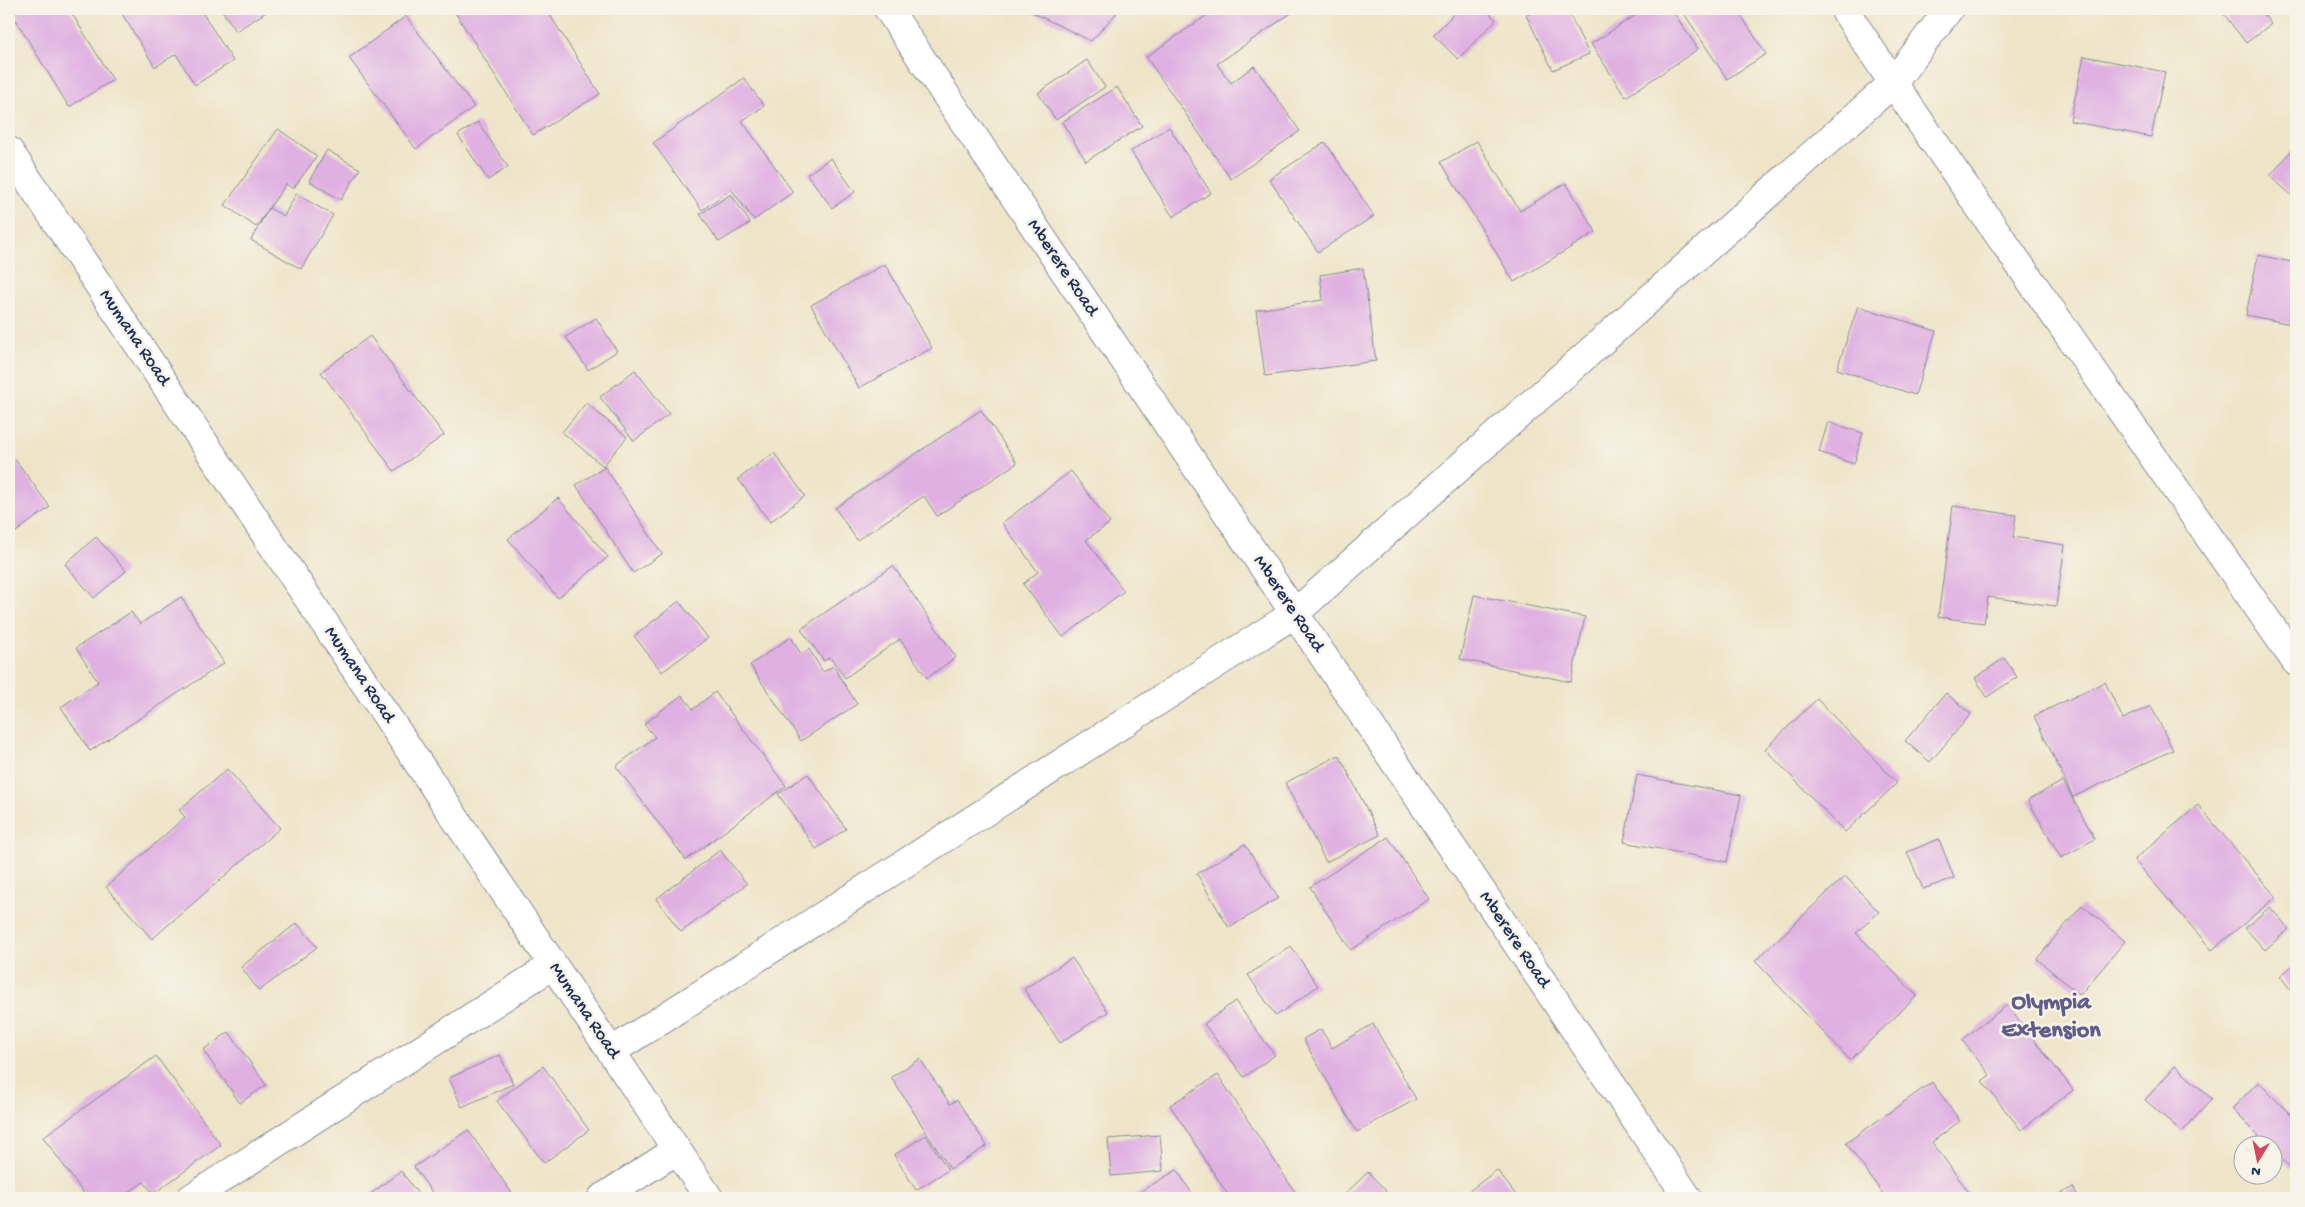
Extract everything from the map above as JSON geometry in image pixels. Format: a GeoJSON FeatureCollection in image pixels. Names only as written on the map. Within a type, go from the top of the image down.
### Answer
{"type":"FeatureCollection","features":[{"type":"Feature","properties":{"kind":"street","name":"Mberere Road"},"geometry":{"type":"LineString","coordinates":[[888,9],[1688,1198]]}},
{"type":"Feature","properties":{"kind":"street"},"geometry":{"type":"LineString","coordinates":[[1844,9],[1893,83],[2296,662]]}},
{"type":"Feature","properties":{"kind":"street"},"geometry":{"type":"LineString","coordinates":[[612,1051],[1294,614],[1893,83],[1949,9]]}},
{"type":"Feature","properties":{"kind":"street","name":"Mumana Road"},"geometry":{"type":"LineString","coordinates":[[9,151],[709,1198]]}},
{"type":"Feature","properties":{"kind":"street"},"geometry":{"type":"LineString","coordinates":[[191,1198],[553,966]]}},
{"type":"Feature","properties":{"kind":"street"},"geometry":{"type":"LineString","coordinates":[[602,1198],[676,1150]]}},
{"type":"Feature","properties":{"kind":"building"},"geometry":{"type":"Polygon","coordinates":[[[9,9],[69,9],[113,80],[69,107],[9,9]]]}},
{"type":"Feature","properties":{"kind":"building"},"geometry":{"type":"Polygon","coordinates":[[[119,9],[200,9],[233,61],[195,85],[176,54],[155,67],[119,9]]]}},
{"type":"Feature","properties":{"kind":"building"},"geometry":{"type":"Polygon","coordinates":[[[221,9],[271,9],[236,31],[221,9]]]}},
{"type":"Feature","properties":{"kind":"building"},"geometry":{"type":"Polygon","coordinates":[[[453,9],[546,9],[600,94],[533,135],[453,9]]]}},
{"type":"Feature","properties":{"kind":"building"},"geometry":{"type":"Polygon","coordinates":[[[1025,9],[1120,9],[1091,41],[1025,9]]]}},
{"type":"Feature","properties":{"kind":"building"},"geometry":{"type":"Polygon","coordinates":[[[1216,9],[1297,9],[1217,64],[1231,83],[1254,66],[1300,131],[1231,179],[1146,57],[1216,9]]]}},
{"type":"Feature","properties":{"kind":"building"},"geometry":{"type":"Polygon","coordinates":[[[1459,9],[1485,9],[1496,20],[1458,59],[1433,35],[1459,9]]]}},
{"type":"Feature","properties":{"kind":"building"},"geometry":{"type":"Polygon","coordinates":[[[1540,9],[1567,9],[1589,54],[1553,70],[1526,15],[1540,9]]]}},
{"type":"Feature","properties":{"kind":"building"},"geometry":{"type":"Polygon","coordinates":[[[1645,9],[1671,9],[1698,49],[1626,97],[1591,44],[1645,9]]]}},
{"type":"Feature","properties":{"kind":"building"},"geometry":{"type":"Polygon","coordinates":[[[1681,9],[1737,9],[1766,54],[1727,79],[1681,9]]]}},
{"type":"Feature","properties":{"kind":"building"},"geometry":{"type":"Polygon","coordinates":[[[2220,9],[2259,9],[2271,24],[2246,43],[2220,9]]]}},
{"type":"Feature","properties":{"kind":"building"},"geometry":{"type":"Polygon","coordinates":[[[406,16],[474,107],[416,149],[349,58],[406,16]]]}},
{"type":"Feature","properties":{"kind":"building"},"geometry":{"type":"Polygon","coordinates":[[[2084,56],[2165,72],[2151,137],[2070,121],[2084,56]]]}},
{"type":"Feature","properties":{"kind":"building"},"geometry":{"type":"Polygon","coordinates":[[[1087,60],[1105,87],[1056,120],[1038,93],[1087,60]]]}},
{"type":"Feature","properties":{"kind":"building"},"geometry":{"type":"Polygon","coordinates":[[[744,78],[764,106],[742,121],[793,192],[754,220],[731,189],[702,210],[653,143],[744,78]]]}},
{"type":"Feature","properties":{"kind":"building"},"geometry":{"type":"Polygon","coordinates":[[[1117,87],[1142,126],[1086,161],[1062,122],[1117,87]]]}},
{"type":"Feature","properties":{"kind":"building"},"geometry":{"type":"Polygon","coordinates":[[[478,122],[508,167],[488,180],[458,135],[478,122]]]}},
{"type":"Feature","properties":{"kind":"building"},"geometry":{"type":"Polygon","coordinates":[[[1169,127],[1211,193],[1173,217],[1131,151],[1169,127]]]}},
{"type":"Feature","properties":{"kind":"building"},"geometry":{"type":"Polygon","coordinates":[[[278,129],[317,156],[293,189],[286,184],[256,227],[225,205],[278,129]]]}},
{"type":"Feature","properties":{"kind":"building"},"geometry":{"type":"Polygon","coordinates":[[[1477,141],[1520,211],[1566,183],[1596,232],[1514,282],[1441,162],[1477,141]]]}},
{"type":"Feature","properties":{"kind":"building"},"geometry":{"type":"Polygon","coordinates":[[[1325,142],[1374,216],[1318,252],[1269,179],[1325,142]]]}},
{"type":"Feature","properties":{"kind":"building"},"geometry":{"type":"Polygon","coordinates":[[[2296,145],[2296,199],[2270,176],[2296,145]]]}},
{"type":"Feature","properties":{"kind":"building"},"geometry":{"type":"Polygon","coordinates":[[[327,150],[360,169],[341,200],[309,181],[327,150]]]}},
{"type":"Feature","properties":{"kind":"building"},"geometry":{"type":"Polygon","coordinates":[[[831,158],[855,192],[832,208],[807,174],[831,158]]]}},
{"type":"Feature","properties":{"kind":"building"},"geometry":{"type":"Polygon","coordinates":[[[296,194],[333,215],[301,269],[251,240],[269,208],[284,216],[296,194]]]}},
{"type":"Feature","properties":{"kind":"building"},"geometry":{"type":"Polygon","coordinates":[[[731,194],[750,223],[719,242],[700,214],[731,194]]]}},
{"type":"Feature","properties":{"kind":"building"},"geometry":{"type":"Polygon","coordinates":[[[2258,255],[2296,263],[2296,325],[2246,315],[2258,255]]]}},
{"type":"Feature","properties":{"kind":"building"},"geometry":{"type":"Polygon","coordinates":[[[885,264],[932,348],[859,388],[811,305],[885,264]]]}},
{"type":"Feature","properties":{"kind":"building"},"geometry":{"type":"Polygon","coordinates":[[[1363,268],[1376,361],[1265,376],[1256,310],[1323,300],[1320,275],[1363,268]]]}},
{"type":"Feature","properties":{"kind":"building"},"geometry":{"type":"Polygon","coordinates":[[[1858,306],[1936,331],[1915,395],[1837,369],[1858,306]]]}},
{"type":"Feature","properties":{"kind":"building"},"geometry":{"type":"Polygon","coordinates":[[[596,318],[617,351],[588,370],[566,337],[596,318]]]}},
{"type":"Feature","properties":{"kind":"building"},"geometry":{"type":"Polygon","coordinates":[[[370,336],[444,435],[394,471],[321,372],[370,336]]]}},
{"type":"Feature","properties":{"kind":"building"},"geometry":{"type":"Polygon","coordinates":[[[635,370],[669,414],[634,441],[600,397],[635,370]]]}},
{"type":"Feature","properties":{"kind":"building"},"geometry":{"type":"Polygon","coordinates":[[[586,403],[627,437],[603,466],[562,432],[586,403]]]}},
{"type":"Feature","properties":{"kind":"building"},"geometry":{"type":"Polygon","coordinates":[[[981,410],[1017,463],[937,516],[924,496],[857,540],[835,508],[981,410]]]}},
{"type":"Feature","properties":{"kind":"building"},"geometry":{"type":"Polygon","coordinates":[[[1828,422],[1863,433],[1854,464],[1819,452],[1828,422]]]}},
{"type":"Feature","properties":{"kind":"building"},"geometry":{"type":"Polygon","coordinates":[[[9,451],[50,507],[9,537],[9,451]]]}},
{"type":"Feature","properties":{"kind":"building"},"geometry":{"type":"Polygon","coordinates":[[[774,453],[805,496],[770,522],[738,479],[774,453]]]}},
{"type":"Feature","properties":{"kind":"building"},"geometry":{"type":"Polygon","coordinates":[[[605,467],[662,554],[633,573],[576,485],[605,467]]]}},
{"type":"Feature","properties":{"kind":"building"},"geometry":{"type":"Polygon","coordinates":[[[1071,471],[1110,523],[1086,540],[1124,591],[1063,637],[1023,584],[1038,572],[1002,523],[1071,471]]]}},
{"type":"Feature","properties":{"kind":"building"},"geometry":{"type":"Polygon","coordinates":[[[558,498],[608,557],[558,598],[508,539],[558,498]]]}},
{"type":"Feature","properties":{"kind":"building"},"geometry":{"type":"Polygon","coordinates":[[[1953,506],[2016,515],[2013,537],[2065,545],[2056,606],[1988,597],[1984,623],[1938,617],[1953,506]]]}},
{"type":"Feature","properties":{"kind":"building"},"geometry":{"type":"Polygon","coordinates":[[[96,537],[126,571],[94,598],[65,564],[96,537]]]}},
{"type":"Feature","properties":{"kind":"building"},"geometry":{"type":"Polygon","coordinates":[[[893,566],[956,657],[927,678],[900,639],[845,678],[830,657],[824,661],[801,629],[893,566]]]}},
{"type":"Feature","properties":{"kind":"building"},"geometry":{"type":"Polygon","coordinates":[[[1474,595],[1585,617],[1571,682],[1460,659],[1474,595]]]}},
{"type":"Feature","properties":{"kind":"building"},"geometry":{"type":"Polygon","coordinates":[[[181,597],[224,663],[90,751],[61,707],[98,682],[76,648],[131,612],[140,624],[181,597]]]}},
{"type":"Feature","properties":{"kind":"building"},"geometry":{"type":"Polygon","coordinates":[[[679,601],[708,638],[662,672],[634,636],[679,601]]]}},
{"type":"Feature","properties":{"kind":"building"},"geometry":{"type":"Polygon","coordinates":[[[791,637],[801,654],[809,649],[823,672],[833,666],[857,704],[801,741],[750,665],[791,637]]]}},
{"type":"Feature","properties":{"kind":"building"},"geometry":{"type":"Polygon","coordinates":[[[2004,658],[2017,677],[1987,697],[1975,678],[2004,658]]]}},
{"type":"Feature","properties":{"kind":"building"},"geometry":{"type":"Polygon","coordinates":[[[2105,682],[2123,719],[2151,706],[2173,750],[2073,797],[2034,716],[2105,682]]]}},
{"type":"Feature","properties":{"kind":"building"},"geometry":{"type":"Polygon","coordinates":[[[715,692],[786,786],[686,860],[616,766],[655,737],[644,724],[682,695],[693,709],[715,692]]]}},
{"type":"Feature","properties":{"kind":"building"},"geometry":{"type":"Polygon","coordinates":[[[1946,693],[1971,714],[1930,762],[1905,741],[1946,693]]]}},
{"type":"Feature","properties":{"kind":"building"},"geometry":{"type":"Polygon","coordinates":[[[1817,699],[1897,783],[1845,832],[1765,749],[1817,699]]]}},
{"type":"Feature","properties":{"kind":"building"},"geometry":{"type":"Polygon","coordinates":[[[1339,755],[1380,835],[1326,862],[1285,783],[1339,755]]]}},
{"type":"Feature","properties":{"kind":"building"},"geometry":{"type":"Polygon","coordinates":[[[227,769],[280,828],[152,939],[106,887],[185,817],[179,810],[227,769]]]}},
{"type":"Feature","properties":{"kind":"building"},"geometry":{"type":"Polygon","coordinates":[[[808,774],[846,829],[816,849],[778,794],[808,774]]]}},
{"type":"Feature","properties":{"kind":"building"},"geometry":{"type":"Polygon","coordinates":[[[1637,775],[1741,795],[1727,862],[1624,842],[1637,775]]]}},
{"type":"Feature","properties":{"kind":"building"},"geometry":{"type":"Polygon","coordinates":[[[2063,781],[2095,839],[2061,858],[2028,800],[2063,781]]]}},
{"type":"Feature","properties":{"kind":"building"},"geometry":{"type":"Polygon","coordinates":[[[2198,805],[2276,897],[2212,950],[2134,860],[2198,805]]]}},
{"type":"Feature","properties":{"kind":"building"},"geometry":{"type":"Polygon","coordinates":[[[1388,837],[1429,899],[1351,950],[1310,887],[1388,837]]]}},
{"type":"Feature","properties":{"kind":"building"},"geometry":{"type":"Polygon","coordinates":[[[1939,839],[1954,878],[1923,889],[1907,852],[1939,839]]]}},
{"type":"Feature","properties":{"kind":"building"},"geometry":{"type":"Polygon","coordinates":[[[1245,844],[1278,898],[1229,928],[1197,874],[1245,844]]]}},
{"type":"Feature","properties":{"kind":"building"},"geometry":{"type":"Polygon","coordinates":[[[720,850],[747,884],[681,932],[656,899],[720,850]]]}},
{"type":"Feature","properties":{"kind":"building"},"geometry":{"type":"Polygon","coordinates":[[[1845,876],[1879,912],[1856,933],[1917,996],[1850,1060],[1755,961],[1845,876]]]}},
{"type":"Feature","properties":{"kind":"building"},"geometry":{"type":"Polygon","coordinates":[[[2082,905],[2125,941],[2080,995],[2037,959],[2082,905]]]}},
{"type":"Feature","properties":{"kind":"building"},"geometry":{"type":"Polygon","coordinates":[[[2270,907],[2289,929],[2265,950],[2245,928],[2270,907]]]}},
{"type":"Feature","properties":{"kind":"building"},"geometry":{"type":"Polygon","coordinates":[[[297,923],[317,947],[259,991],[241,967],[297,923]]]}},
{"type":"Feature","properties":{"kind":"building"},"geometry":{"type":"Polygon","coordinates":[[[1291,946],[1318,986],[1276,1016],[1248,975],[1291,946]]]}},
{"type":"Feature","properties":{"kind":"building"},"geometry":{"type":"Polygon","coordinates":[[[1072,958],[1108,1012],[1060,1043],[1024,989],[1072,958]]]}},
{"type":"Feature","properties":{"kind":"building"},"geometry":{"type":"Polygon","coordinates":[[[2296,963],[2296,997],[2280,976],[2296,963]]]}},
{"type":"Feature","properties":{"kind":"building"},"geometry":{"type":"Polygon","coordinates":[[[1235,1001],[1275,1055],[1244,1077],[1204,1024],[1235,1001]]]}},
{"type":"Feature","properties":{"kind":"building"},"geometry":{"type":"Polygon","coordinates":[[[2007,1005],[2073,1090],[2021,1130],[1982,1081],[1990,1075],[1962,1040],[2007,1005]]]}},
{"type":"Feature","properties":{"kind":"building"},"geometry":{"type":"Polygon","coordinates":[[[1373,1024],[1416,1099],[1357,1132],[1303,1039],[1321,1029],[1332,1048],[1373,1024]]]}},
{"type":"Feature","properties":{"kind":"building"},"geometry":{"type":"Polygon","coordinates":[[[229,1032],[266,1085],[240,1103],[203,1050],[229,1032]]]}},
{"type":"Feature","properties":{"kind":"building"},"geometry":{"type":"Polygon","coordinates":[[[500,1055],[513,1084],[462,1107],[449,1078],[500,1055]]]}},
{"type":"Feature","properties":{"kind":"building"},"geometry":{"type":"Polygon","coordinates":[[[156,1056],[221,1145],[153,1194],[144,1182],[120,1198],[87,1198],[43,1137],[156,1056]]]}},
{"type":"Feature","properties":{"kind":"building"},"geometry":{"type":"Polygon","coordinates":[[[920,1059],[950,1104],[957,1100],[987,1146],[950,1169],[891,1077],[920,1059]]]}},
{"type":"Feature","properties":{"kind":"building"},"geometry":{"type":"Polygon","coordinates":[[[543,1066],[589,1130],[544,1163],[497,1101],[543,1066]]]}},
{"type":"Feature","properties":{"kind":"building"},"geometry":{"type":"Polygon","coordinates":[[[2175,1066],[2212,1099],[2182,1132],[2145,1100],[2175,1066]]]}},
{"type":"Feature","properties":{"kind":"building"},"geometry":{"type":"Polygon","coordinates":[[[1218,1075],[1299,1198],[1230,1198],[1170,1105],[1218,1075]]]}},
{"type":"Feature","properties":{"kind":"building"},"geometry":{"type":"Polygon","coordinates":[[[1932,1082],[1960,1121],[1932,1142],[1973,1198],[1886,1198],[1846,1143],[1932,1082]]]}},
{"type":"Feature","properties":{"kind":"building"},"geometry":{"type":"Polygon","coordinates":[[[2258,1082],[2296,1120],[2295,1172],[2282,1160],[2282,1134],[2257,1134],[2232,1109],[2258,1082]]]}},
{"type":"Feature","properties":{"kind":"building"},"geometry":{"type":"Polygon","coordinates":[[[468,1130],[515,1198],[436,1198],[414,1167],[468,1130]]]}},
{"type":"Feature","properties":{"kind":"building"},"geometry":{"type":"Polygon","coordinates":[[[926,1135],[948,1170],[916,1190],[894,1155],[926,1135]]]}},
{"type":"Feature","properties":{"kind":"building"},"geometry":{"type":"Polygon","coordinates":[[[1160,1135],[1163,1171],[1111,1176],[1108,1139],[1160,1135]]]}},
{"type":"Feature","properties":{"kind":"building"},"geometry":{"type":"Polygon","coordinates":[[[1177,1170],[1195,1198],[1129,1198],[1177,1170]]]}},
{"type":"Feature","properties":{"kind":"building"},"geometry":{"type":"Polygon","coordinates":[[[1497,1170],[1518,1198],[1460,1198],[1497,1170]]]}},
{"type":"Feature","properties":{"kind":"building"},"geometry":{"type":"Polygon","coordinates":[[[401,1171],[421,1198],[365,1198],[401,1171]]]}},
{"type":"Feature","properties":{"kind":"building"},"geometry":{"type":"Polygon","coordinates":[[[1368,1172],[1386,1191],[1378,1198],[1341,1198],[1368,1172]]]}},
{"type":"Feature","properties":{"kind":"building"},"geometry":{"type":"Polygon","coordinates":[[[2073,1187],[2079,1198],[2053,1198],[2073,1187]]]}},
{"type":"Feature","properties":{"kind":"district","name":"Olympia Extension"},"geometry":{"type":"Point","coordinates":[2051,1017]}}]}
